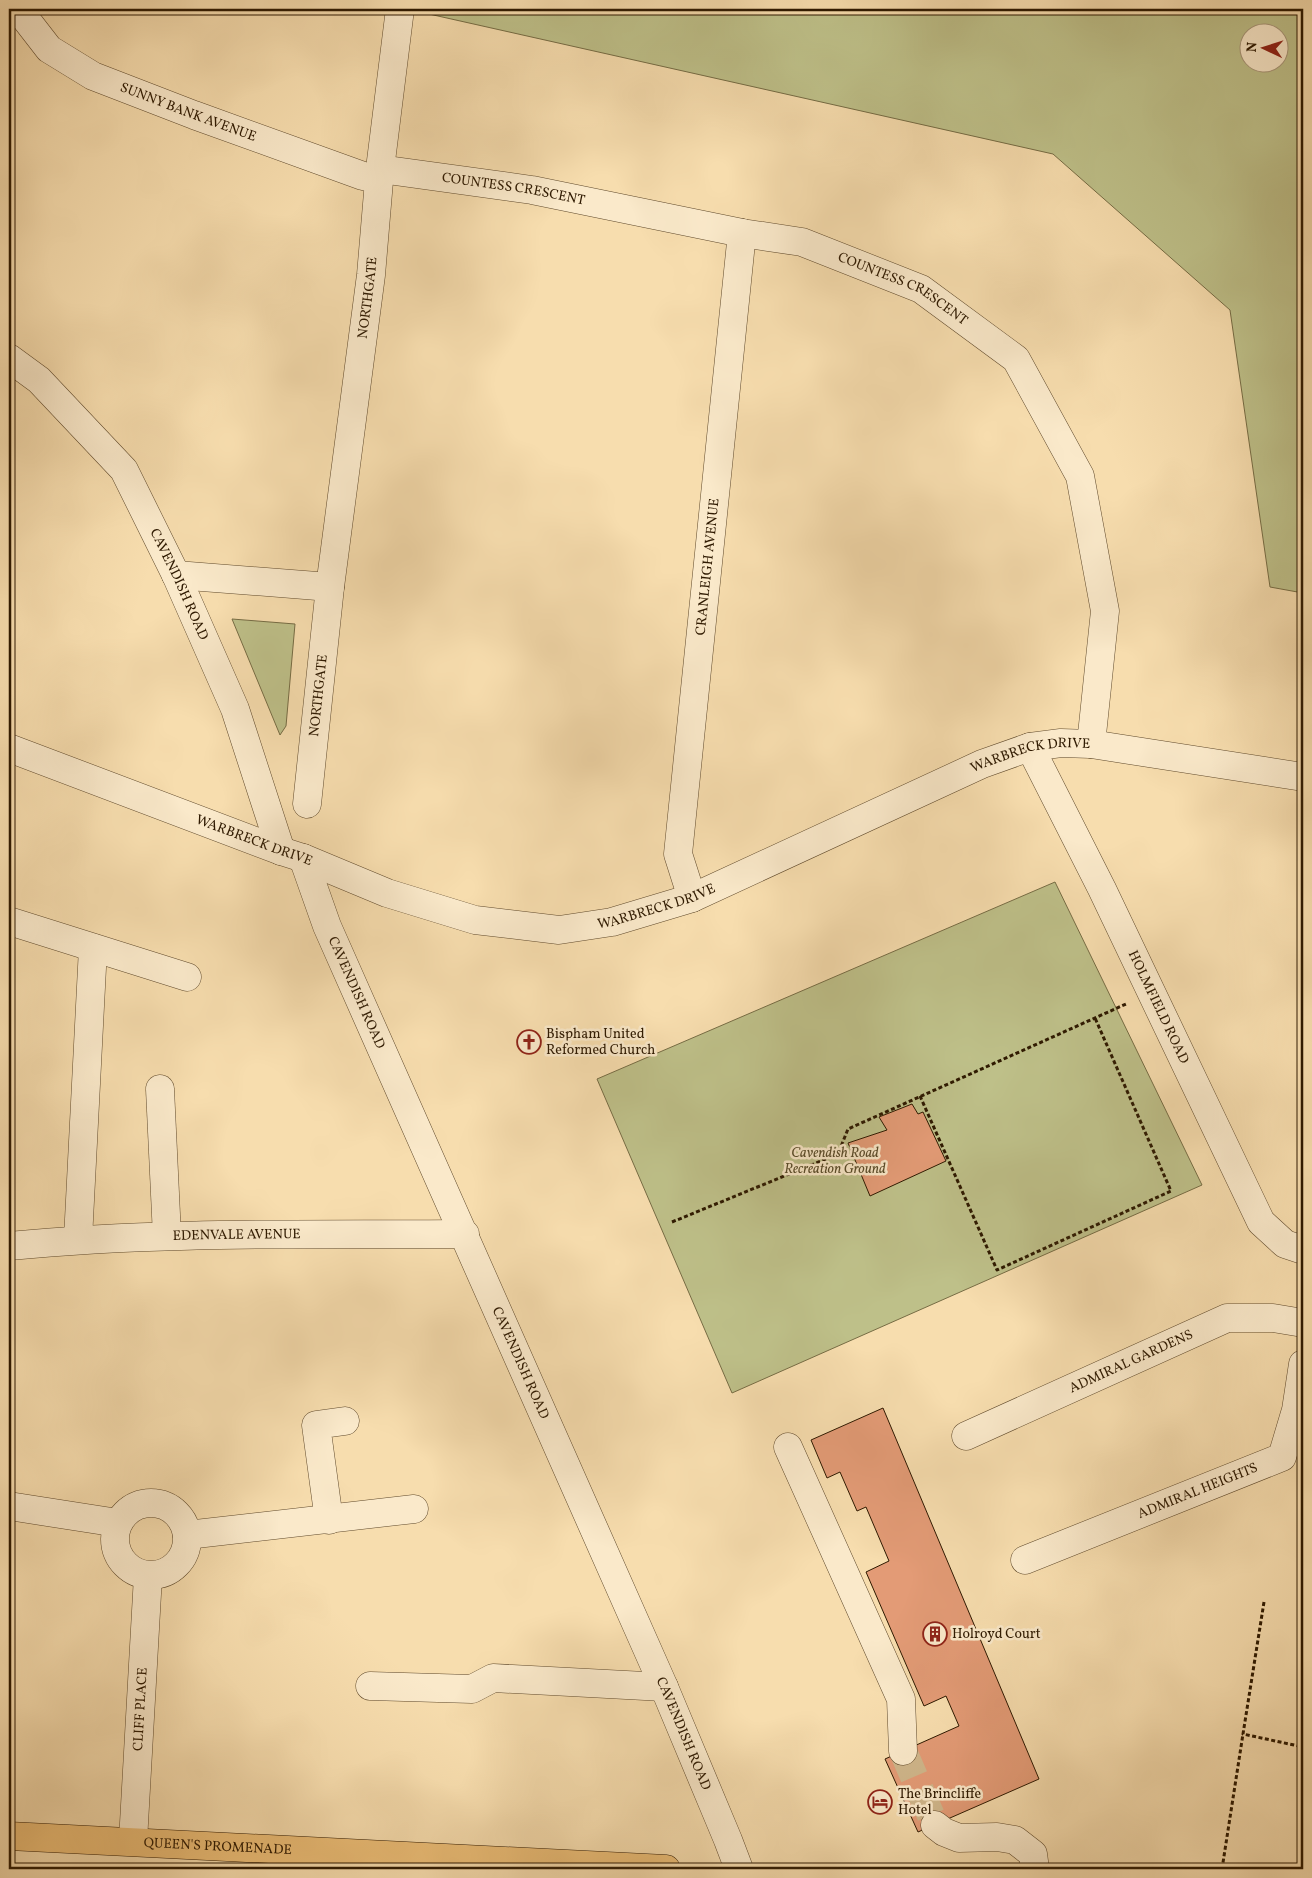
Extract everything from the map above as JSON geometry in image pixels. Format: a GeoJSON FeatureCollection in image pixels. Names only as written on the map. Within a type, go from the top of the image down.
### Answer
{"type":"FeatureCollection","features":[{"type":"Feature","properties":{"kind":"main road","name":"QUEEN'S PROMENADE"},"geometry":{"type":"LineString","coordinates":[[9,1836],[666,1869]]}},
{"type":"Feature","properties":{"kind":"street","name":"SUNNY BANK AVENUE"},"geometry":{"type":"LineString","coordinates":[[18,9],[49,49],[93,76],[363,176],[380,174]]}},
{"type":"Feature","properties":{"kind":"street","name":"NORTHGATE"},"geometry":{"type":"LineString","coordinates":[[307,804],[330,587],[371,275],[380,174],[400,9]]}},
{"type":"Feature","properties":{"kind":"street","name":"COUNTESS CRESCENT"},"geometry":{"type":"LineString","coordinates":[[380,174],[532,190],[742,233],[802,242],[921,288],[1016,359],[1080,476],[1106,610],[1091,744]]}},
{"type":"Feature","properties":{"kind":"street","name":"CRANLEIGH AVENUE"},"geometry":{"type":"LineString","coordinates":[[692,898],[678,854],[742,233]]}},
{"type":"Feature","properties":{"kind":"street","name":"CAVENDISH ROAD"},"geometry":{"type":"LineString","coordinates":[[9,358],[39,380],[124,470],[176,575],[235,709],[292,854],[327,926],[664,1687],[739,1869]]}},
{"type":"Feature","properties":{"kind":"street"},"geometry":{"type":"LineString","coordinates":[[176,575],[330,587]]}},
{"type":"Feature","properties":{"kind":"street","name":"WARBRECK DRIVE"},"geometry":{"type":"LineString","coordinates":[[9,748],[292,854],[387,893],[475,920],[559,930],[612,922],[692,898],[972,768],[1030,747],[1061,743],[1091,744],[1303,777]]}},
{"type":"Feature","properties":{"kind":"street","name":"HOLMFIELD ROAD"},"geometry":{"type":"LineString","coordinates":[[1030,747],[1102,889],[1261,1222],[1285,1244],[1303,1250]]}},
{"type":"Feature","properties":{"kind":"street"},"geometry":{"type":"LineString","coordinates":[[9,921],[187,977]]}},
{"type":"Feature","properties":{"kind":"street"},"geometry":{"type":"LineString","coordinates":[[78,1239],[93,948]]}},
{"type":"Feature","properties":{"kind":"street"},"geometry":{"type":"LineString","coordinates":[[160,1090],[167,1236]]}},
{"type":"Feature","properties":{"kind":"street","name":"EDENVALE AVENUE"},"geometry":{"type":"LineString","coordinates":[[9,1246],[78,1239],[167,1236],[464,1234]]}},
{"type":"Feature","properties":{"kind":"street","name":"ADMIRAL GARDENS"},"geometry":{"type":"LineString","coordinates":[[966,1436],[1227,1318],[1274,1318],[1303,1323]]}},
{"type":"Feature","properties":{"kind":"street","name":"ADMIRAL HEIGHTS"},"geometry":{"type":"LineString","coordinates":[[1025,1560],[1282,1457],[1296,1410],[1303,1364]]}},
{"type":"Feature","properties":{"kind":"street"},"geometry":{"type":"LineString","coordinates":[[329,1520],[316,1425],[345,1421]]}},
{"type":"Feature","properties":{"kind":"street"},"geometry":{"type":"LineString","coordinates":[[788,1447],[900,1699],[903,1751]]}},
{"type":"Feature","properties":{"kind":"street"},"geometry":{"type":"LineString","coordinates":[[145,1503],[157,1503],[168,1507],[177,1514],[184,1524],[187,1546],[183,1556],[169,1571],[148,1576],[137,1573],[127,1567],[119,1558],[114,1535],[118,1523],[124,1514],[134,1506],[145,1503]]}},
{"type":"Feature","properties":{"kind":"street"},"geometry":{"type":"LineString","coordinates":[[9,1506],[118,1523]]}},
{"type":"Feature","properties":{"kind":"street"},"geometry":{"type":"LineString","coordinates":[[187,1535],[414,1509]]}},
{"type":"Feature","properties":{"kind":"street","name":"CLIFF PLACE"},"geometry":{"type":"LineString","coordinates":[[133,1842],[148,1576]]}},
{"type":"Feature","properties":{"kind":"street"},"geometry":{"type":"LineString","coordinates":[[370,1686],[472,1689],[493,1678],[664,1687]]}},
{"type":"Feature","properties":{"kind":"street"},"geometry":{"type":"LineString","coordinates":[[935,1825],[944,1832],[959,1838],[997,1837],[1015,1840],[1033,1854],[1035,1869]]}},
{"type":"Feature","properties":{"kind":"path"},"geometry":{"type":"LineString","coordinates":[[672,1222],[838,1154],[848,1129],[1151,992]]}},
{"type":"Feature","properties":{"kind":"path"},"geometry":{"type":"LineString","coordinates":[[920,1096],[997,1270],[1171,1191],[1095,1018]]}},
{"type":"Feature","properties":{"kind":"path"},"geometry":{"type":"LineString","coordinates":[[1222,1869],[1264,1602]]}},
{"type":"Feature","properties":{"kind":"path"},"geometry":{"type":"LineString","coordinates":[[1243,1734],[1303,1747]]}},
{"type":"Feature","properties":{"kind":"green space"},"geometry":{"type":"Polygon","coordinates":[[[430,9],[1303,9],[1303,593],[1270,587],[1230,310],[1053,154],[429,14],[430,9]]]}},
{"type":"Feature","properties":{"kind":"green space"},"geometry":{"type":"Polygon","coordinates":[[[232,619],[295,624],[286,726],[280,735],[232,619]]]}},
{"type":"Feature","properties":{"kind":"green space","name":"Cavendish Road Recreation Ground"},"geometry":{"type":"Polygon","coordinates":[[[1055,882],[1202,1185],[732,1393],[597,1079],[1055,882]]]}},
{"type":"Feature","properties":{"kind":"building"},"geometry":{"type":"Polygon","coordinates":[[[912,1104],[918,1114],[923,1112],[946,1161],[870,1196],[848,1143],[887,1130],[879,1117],[912,1104]]]}},
{"type":"Feature","properties":{"kind":"building","name":"Holroyd Court"},"geometry":{"type":"Polygon","coordinates":[[[883,1408],[1039,1779],[918,1832],[885,1759],[959,1726],[946,1696],[924,1706],[866,1572],[889,1561],[866,1507],[857,1511],[840,1472],[827,1478],[811,1440],[883,1408]]]}},
{"type":"Feature","properties":{"kind":"tunnel"},"geometry":{"type":"LineString","coordinates":[[903,1751],[935,1825]]}},
{"type":"Feature","properties":{"kind":"tram line"},"geometry":{"type":"LineString","coordinates":[[9,1868],[42,1869]]}},
{"type":"Feature","properties":{"kind":"place","name":"Bispham United Reformed Church"},"geometry":{"type":"Point","coordinates":[529,1042]}},
{"type":"Feature","properties":{"kind":"place","name":"Holroyd Court"},"geometry":{"type":"Point","coordinates":[935,1634]}},
{"type":"Feature","properties":{"kind":"place","name":"The Brincliffe Hotel"},"geometry":{"type":"Point","coordinates":[880,1802]}}]}
